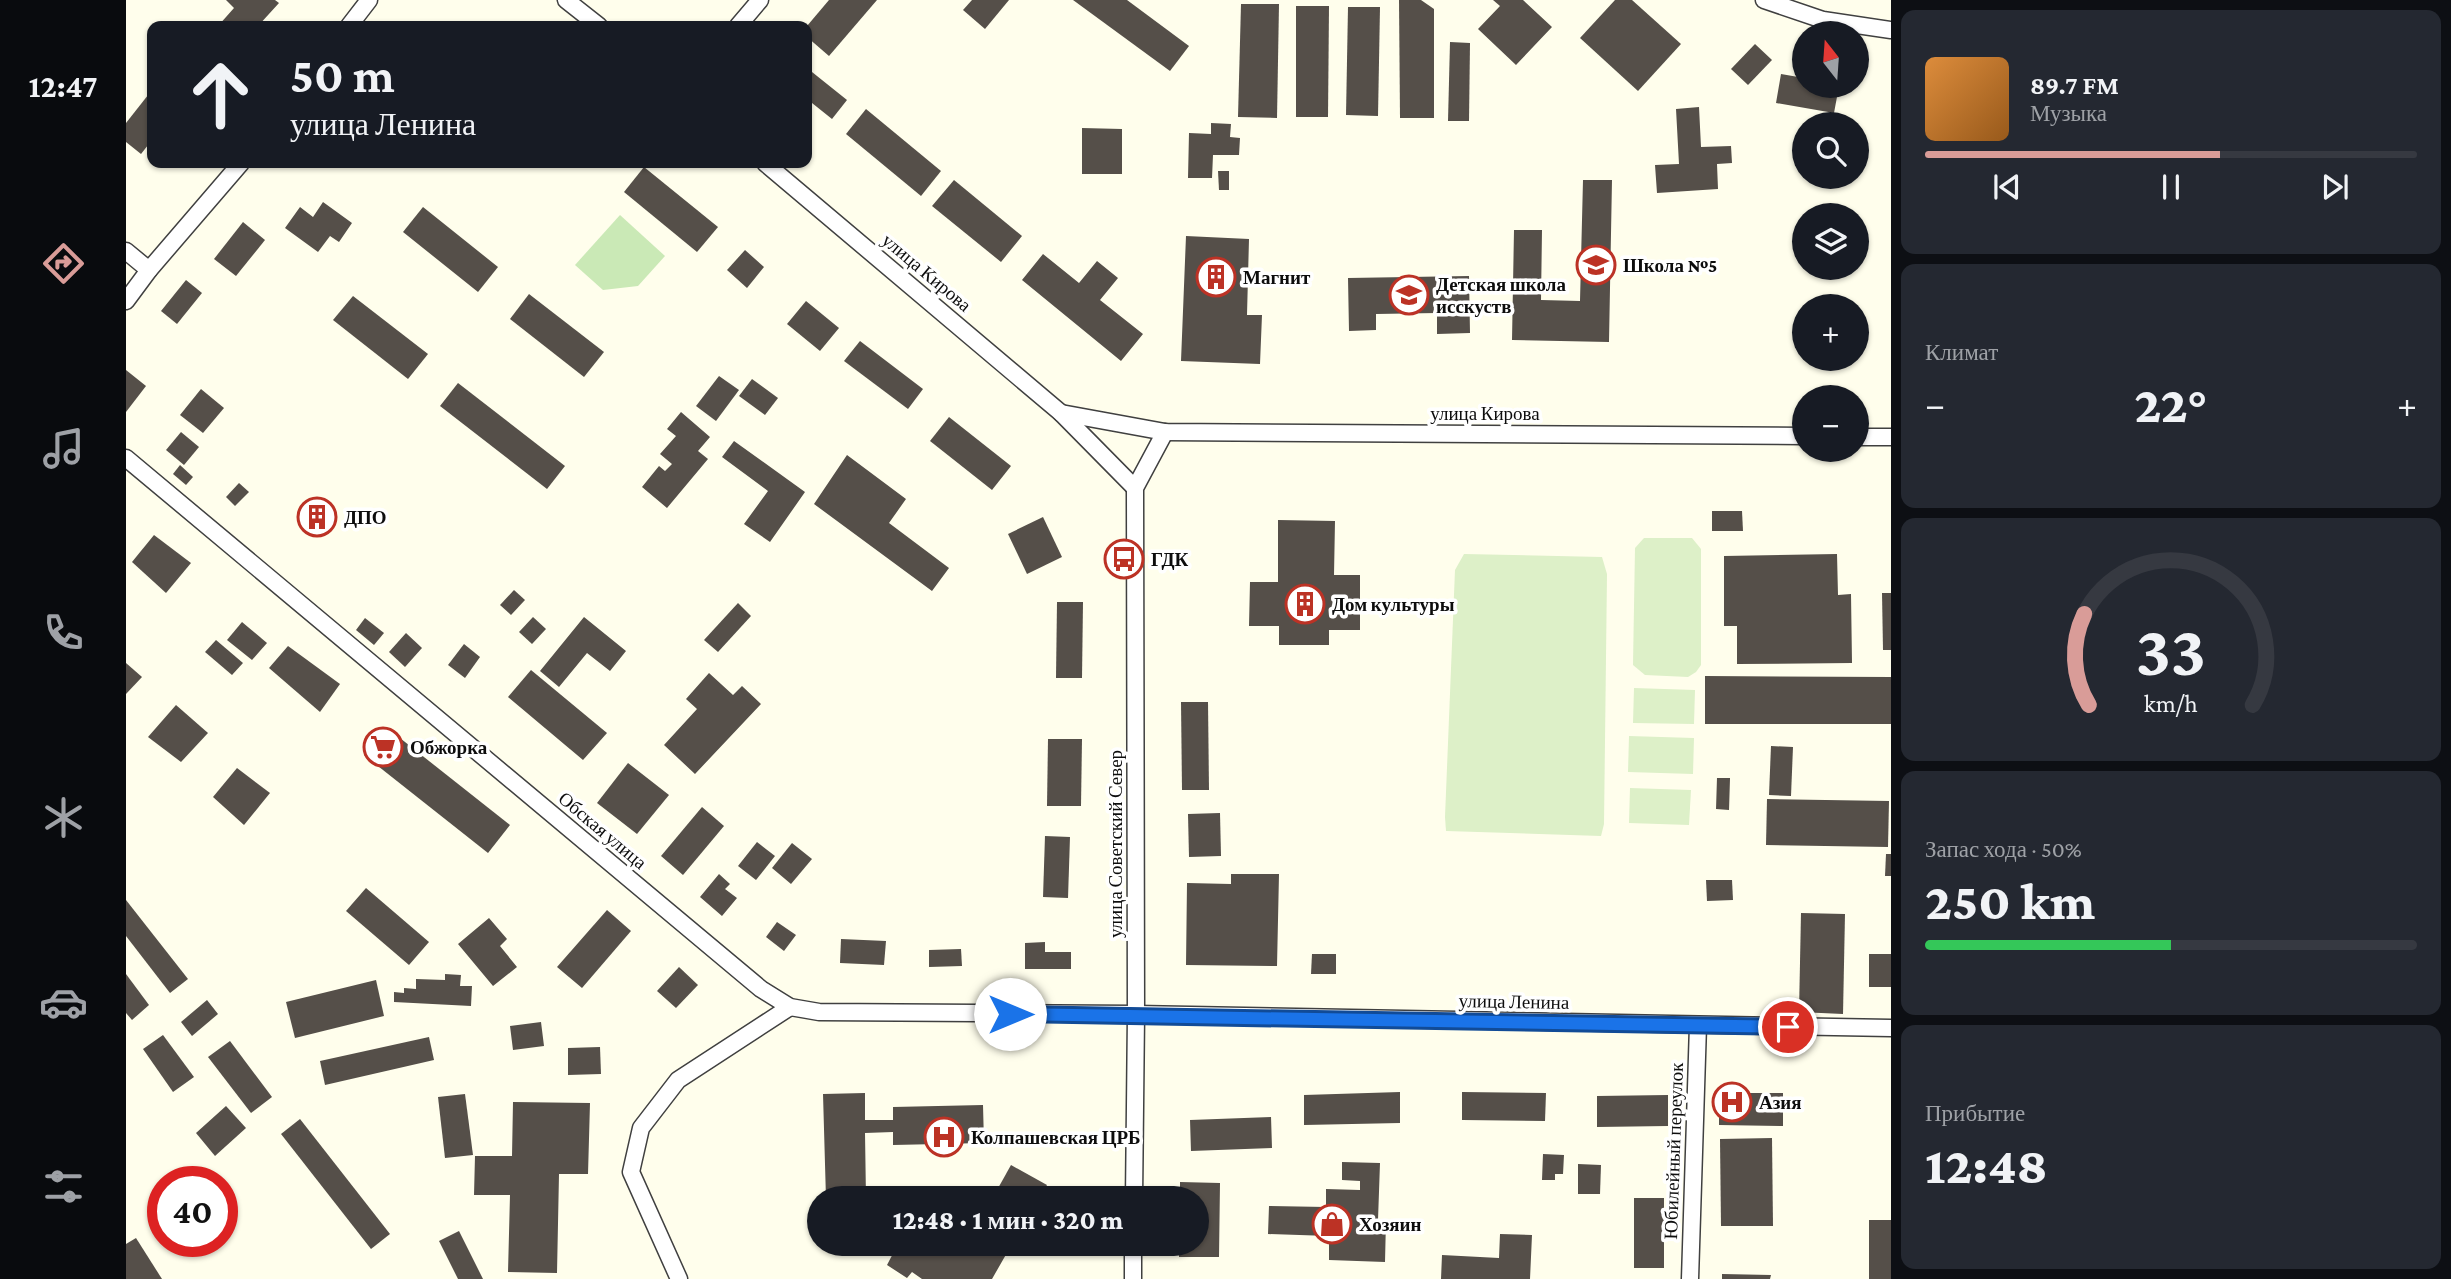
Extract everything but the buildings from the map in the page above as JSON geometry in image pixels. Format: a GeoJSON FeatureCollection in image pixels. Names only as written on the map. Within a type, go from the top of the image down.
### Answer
{"type":"FeatureCollection","features":[{"type":"Feature","properties":{"kind":"street"},"geometry":{"type":"LineString","coordinates":[[353,21],[369,0]]}},
{"type":"Feature","properties":{"kind":"street"},"geometry":{"type":"LineString","coordinates":[[566,0],[592,21]]}},
{"type":"Feature","properties":{"kind":"street"},"geometry":{"type":"LineString","coordinates":[[741,21],[760,0]]}},
{"type":"Feature","properties":{"kind":"street"},"geometry":{"type":"LineString","coordinates":[[1765,0],[1823,20],[1891,30]]}},
{"type":"Feature","properties":{"kind":"street"},"geometry":{"type":"LineString","coordinates":[[126,302],[237,168]]}},
{"type":"Feature","properties":{"kind":"street","name":"улица Кирова"},"geometry":{"type":"LineString","coordinates":[[771,168],[1061,413],[1135,488]]}},
{"type":"Feature","properties":{"kind":"street"},"geometry":{"type":"LineString","coordinates":[[126,250],[149,271]]}},
{"type":"Feature","properties":{"kind":"street","name":"улица Кирова"},"geometry":{"type":"LineString","coordinates":[[1061,413],[1165,432],[1792,436]]}},
{"type":"Feature","properties":{"kind":"street"},"geometry":{"type":"LineString","coordinates":[[1135,488],[1165,432]]}},
{"type":"Feature","properties":{"kind":"street"},"geometry":{"type":"LineString","coordinates":[[1869,437],[1891,437]]}},
{"type":"Feature","properties":{"kind":"street","name":"Обская улица"},"geometry":{"type":"LineString","coordinates":[[128,462],[750,980],[790,1007],[819,1012],[1136,1014]]}},
{"type":"Feature","properties":{"kind":"street","name":"улица Советский Север"},"geometry":{"type":"LineString","coordinates":[[1133,1186],[1136,1014],[1135,488]]}},
{"type":"Feature","properties":{"kind":"street"},"geometry":{"type":"LineString","coordinates":[[679,1279],[631,1172],[641,1128],[678,1080],[790,1007]]}},
{"type":"Feature","properties":{"kind":"street","name":"улица Ленина"},"geometry":{"type":"LineString","coordinates":[[1136,1014],[1891,1028]]}},
{"type":"Feature","properties":{"kind":"street","name":"Юбилейный переулок"},"geometry":{"type":"LineString","coordinates":[[1690,1279],[1698,1025]]}},
{"type":"Feature","properties":{"kind":"street"},"geometry":{"type":"LineString","coordinates":[[1133,1256],[1133,1279]]}},
{"type":"Feature","properties":{"kind":"green space"},"geometry":{"type":"Polygon","coordinates":[[[620,215],[665,256],[638,286],[603,290],[575,265],[620,215]]]}},
{"type":"Feature","properties":{"kind":"green space"},"geometry":{"type":"Polygon","coordinates":[[[1644,538],[1692,538],[1701,549],[1701,665],[1688,677],[1645,675],[1633,665],[1635,548],[1644,538]]]}},
{"type":"Feature","properties":{"kind":"green space"},"geometry":{"type":"Polygon","coordinates":[[[1464,554],[1602,557],[1607,574],[1604,824],[1601,836],[1446,831],[1455,570],[1464,554]]]}},
{"type":"Feature","properties":{"kind":"green space"},"geometry":{"type":"Polygon","coordinates":[[[1634,688],[1695,690],[1694,724],[1633,723],[1634,688]]]}},
{"type":"Feature","properties":{"kind":"green space"},"geometry":{"type":"Polygon","coordinates":[[[1629,736],[1694,738],[1693,774],[1628,772],[1629,736]]]}},
{"type":"Feature","properties":{"kind":"green space"},"geometry":{"type":"Polygon","coordinates":[[[1630,788],[1691,790],[1689,825],[1629,823],[1630,788]]]}},
{"type":"Feature","properties":{"kind":"place","name":"Школа №5"},"geometry":{"type":"Point","coordinates":[1596,265]}},
{"type":"Feature","properties":{"kind":"place","name":"Магнит"},"geometry":{"type":"Point","coordinates":[1216,277]}},
{"type":"Feature","properties":{"kind":"place","name":"Детская школа исскуств"},"geometry":{"type":"Point","coordinates":[1409,295]}},
{"type":"Feature","properties":{"kind":"place","name":"ДПО"},"geometry":{"type":"Point","coordinates":[317,517]}},
{"type":"Feature","properties":{"kind":"place","name":"ГДК"},"geometry":{"type":"Point","coordinates":[1124,559]}},
{"type":"Feature","properties":{"kind":"place","name":"Дом культуры"},"geometry":{"type":"Point","coordinates":[1305,604]}},
{"type":"Feature","properties":{"kind":"place","name":"Обжорка"},"geometry":{"type":"Point","coordinates":[383,747]}},
{"type":"Feature","properties":{"kind":"place","name":"Азия"},"geometry":{"type":"Point","coordinates":[1732,1102]}},
{"type":"Feature","properties":{"kind":"place","name":"Колпашевская ЦРБ"},"geometry":{"type":"Point","coordinates":[944,1137]}},
{"type":"Feature","properties":{"kind":"place","name":"Хозяин"},"geometry":{"type":"Point","coordinates":[1332,1224]}},
{"type":"Feature","properties":{"kind":"route"},"geometry":{"type":"LineString","coordinates":[[1010,1014],[1136,1014],[1788,1027]]}}]}
